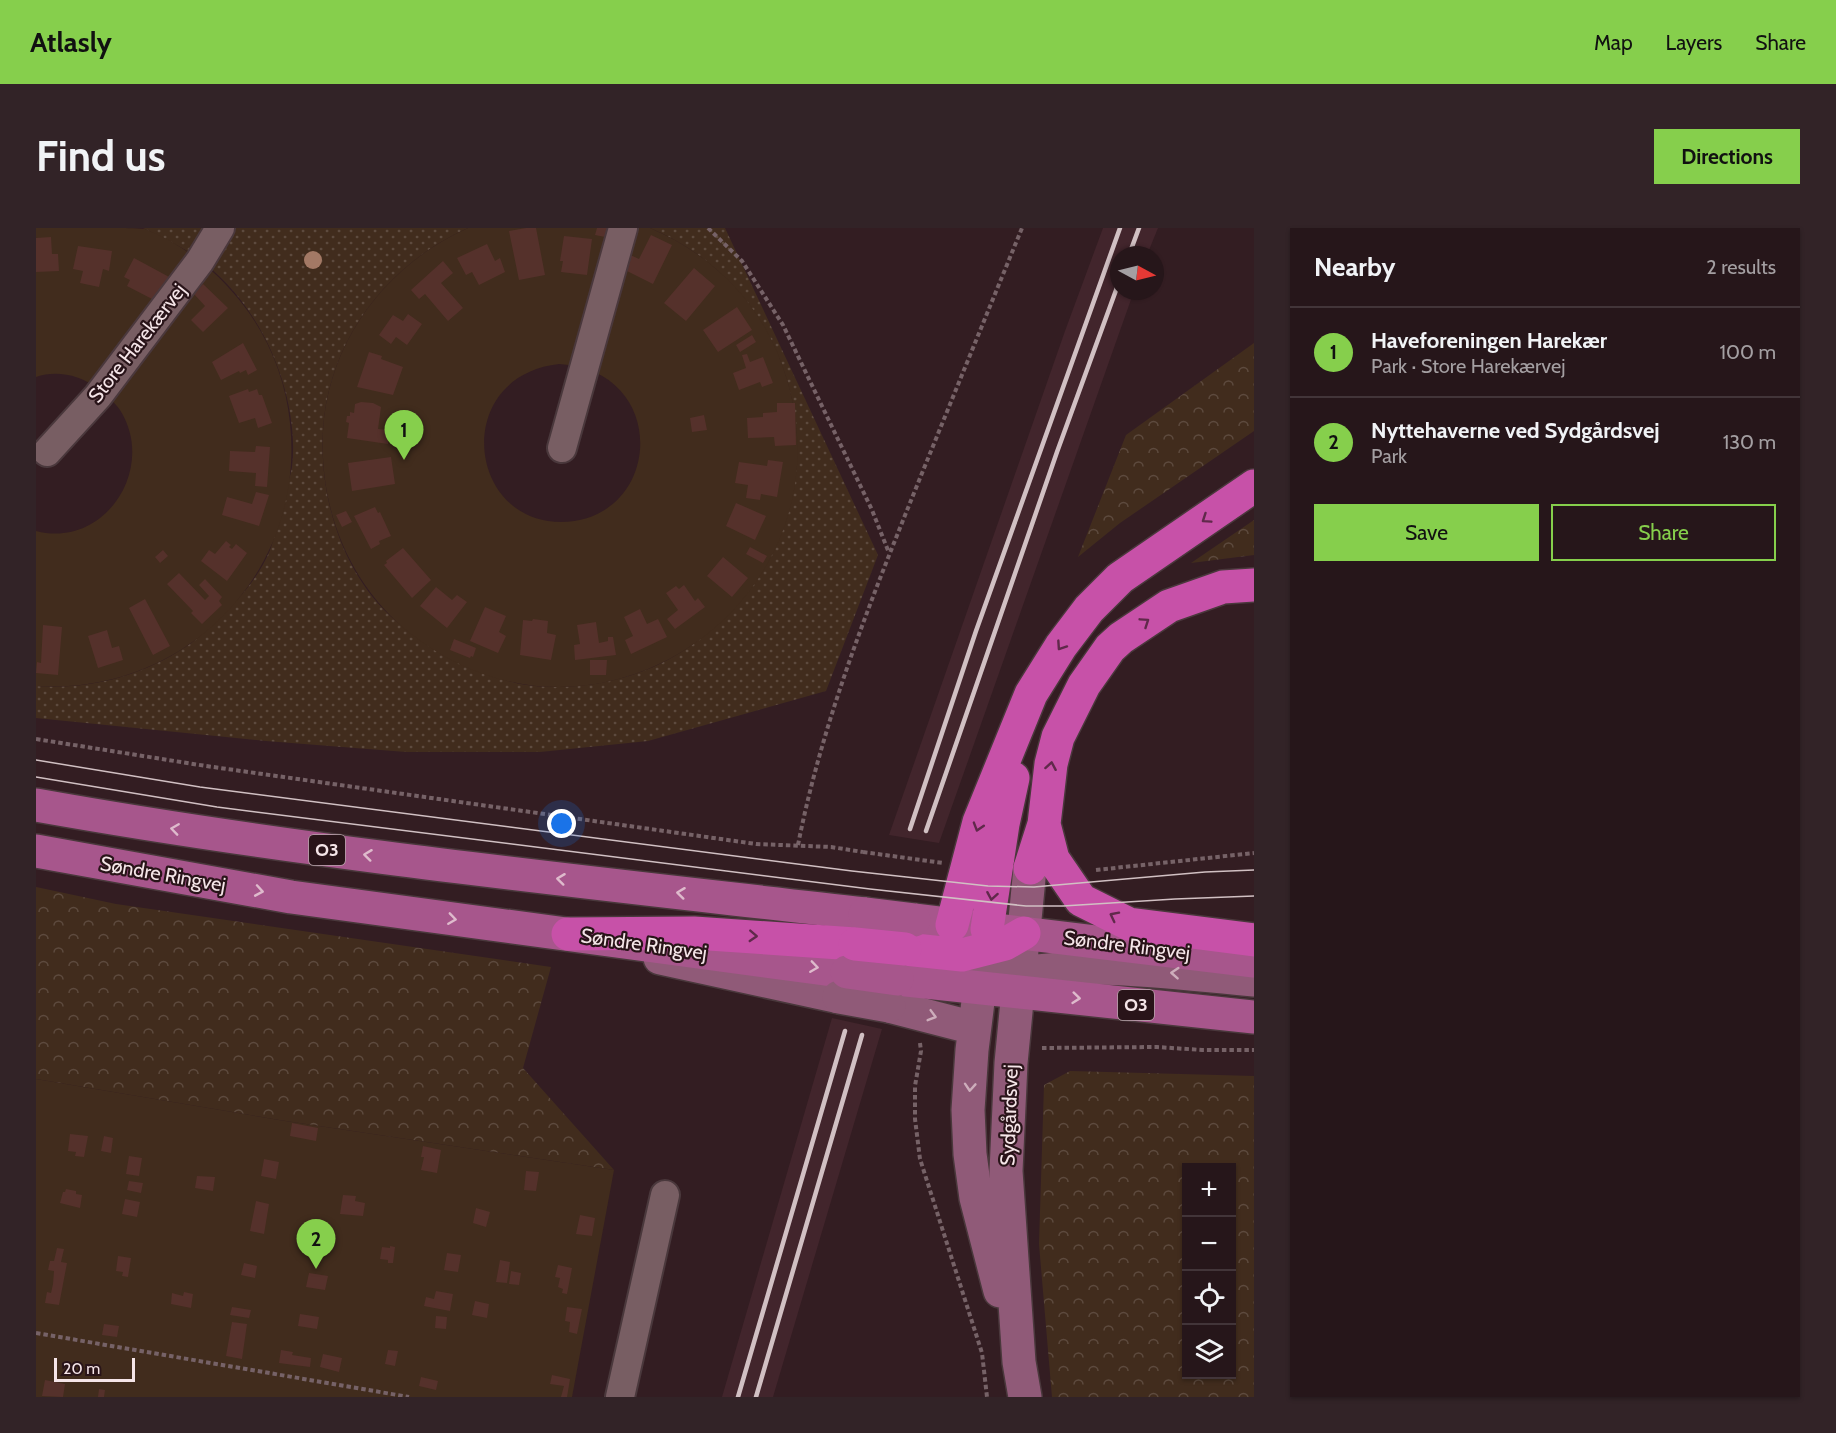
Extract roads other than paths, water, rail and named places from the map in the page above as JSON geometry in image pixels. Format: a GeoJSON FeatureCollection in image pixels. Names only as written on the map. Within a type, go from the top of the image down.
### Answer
{"type":"FeatureCollection","features":[{"type":"Feature","properties":{"kind":"highway"},"geometry":{"type":"LineString","coordinates":[[952,925],[979,822],[1031,694],[1060,645],[1089,609],[1120,578],[1254,486]]}},
{"type":"Feature","properties":{"kind":"highway"},"geometry":{"type":"LineString","coordinates":[[1254,585],[1223,587],[1169,606],[1110,648],[1084,685],[1058,737],[1051,764],[1044,824],[1051,854],[1044,869],[1081,900],[1129,924],[1254,940]]}},
{"type":"Feature","properties":{"kind":"highway"},"geometry":{"type":"LineString","coordinates":[[568,934],[694,933],[901,964],[962,956],[985,940],[1003,824],[1031,694]]}},
{"type":"Feature","properties":{"kind":"main road","name":"O3"},"geometry":{"type":"LineString","coordinates":[[36,805],[146,825],[324,849],[851,957]]}},
{"type":"Feature","properties":{"kind":"main road","name":"Søndre Ringvej"},"geometry":{"type":"LineString","coordinates":[[36,851],[291,897],[568,934]]}},
{"type":"Feature","properties":{"kind":"main road","name":"Søndre Ringvej"},"geometry":{"type":"LineString","coordinates":[[901,964],[952,925],[985,940],[1024,933],[1254,961]]}},
{"type":"Feature","properties":{"kind":"main road","name":"O3"},"geometry":{"type":"LineString","coordinates":[[901,964],[979,988],[1019,982],[1254,1017]]}},
{"type":"Feature","properties":{"kind":"street","name":"Store Harekærvej"},"geometry":{"type":"LineString","coordinates":[[47,452],[98,396],[200,261],[220,228]]}},
{"type":"Feature","properties":{"kind":"street"},"geometry":{"type":"LineString","coordinates":[[562,448],[622,228]]}},
{"type":"Feature","properties":{"kind":"street","name":"Sydgårdsvej"},"geometry":{"type":"LineString","coordinates":[[1025,1397],[1020,1362],[1006,1171],[1013,1044],[1024,933],[1044,869]]}},
{"type":"Feature","properties":{"kind":"street"},"geometry":{"type":"LineString","coordinates":[[568,934],[689,966],[851,957],[901,964],[974,1028]]}},
{"type":"Feature","properties":{"kind":"street","name":"Sydgårdsvej"},"geometry":{"type":"LineString","coordinates":[[985,940],[974,1028],[968,1110],[971,1165],[976,1198],[1020,1362]]}},
{"type":"Feature","properties":{"kind":"street"},"geometry":{"type":"LineString","coordinates":[[1019,982],[1088,967],[1254,980]]}},
{"type":"Feature","properties":{"kind":"street"},"geometry":{"type":"LineString","coordinates":[[620,1397],[665,1195]]}},
{"type":"Feature","properties":{"kind":"tram line"},"geometry":{"type":"LineString","coordinates":[[36,760],[200,787],[852,871],[988,886],[1034,887],[1254,870]]}},
{"type":"Feature","properties":{"kind":"tram line"},"geometry":{"type":"LineString","coordinates":[[36,777],[217,807],[870,889],[1026,906],[1254,896]]}},
{"type":"Feature","properties":{"kind":"railway"},"geometry":{"type":"LineString","coordinates":[[910,829],[976,631],[1120,228]]}},
{"type":"Feature","properties":{"kind":"railway"},"geometry":{"type":"LineString","coordinates":[[1132,246],[1139,228]]}},
{"type":"Feature","properties":{"kind":"railway"},"geometry":{"type":"LineString","coordinates":[[926,831],[1057,452],[1112,300]]}},
{"type":"Feature","properties":{"kind":"railway"},"geometry":{"type":"LineString","coordinates":[[738,1397],[845,1031]]}},
{"type":"Feature","properties":{"kind":"railway"},"geometry":{"type":"LineString","coordinates":[[756,1397],[862,1035]]}},
{"type":"Feature","properties":{"kind":"place","name":"Haveforeningen Harekær"},"geometry":{"type":"Point","coordinates":[404,460]}},
{"type":"Feature","properties":{"kind":"place","name":"Nyttehaverne ved Sydgårdsvej"},"geometry":{"type":"Point","coordinates":[316,1269]}}]}
